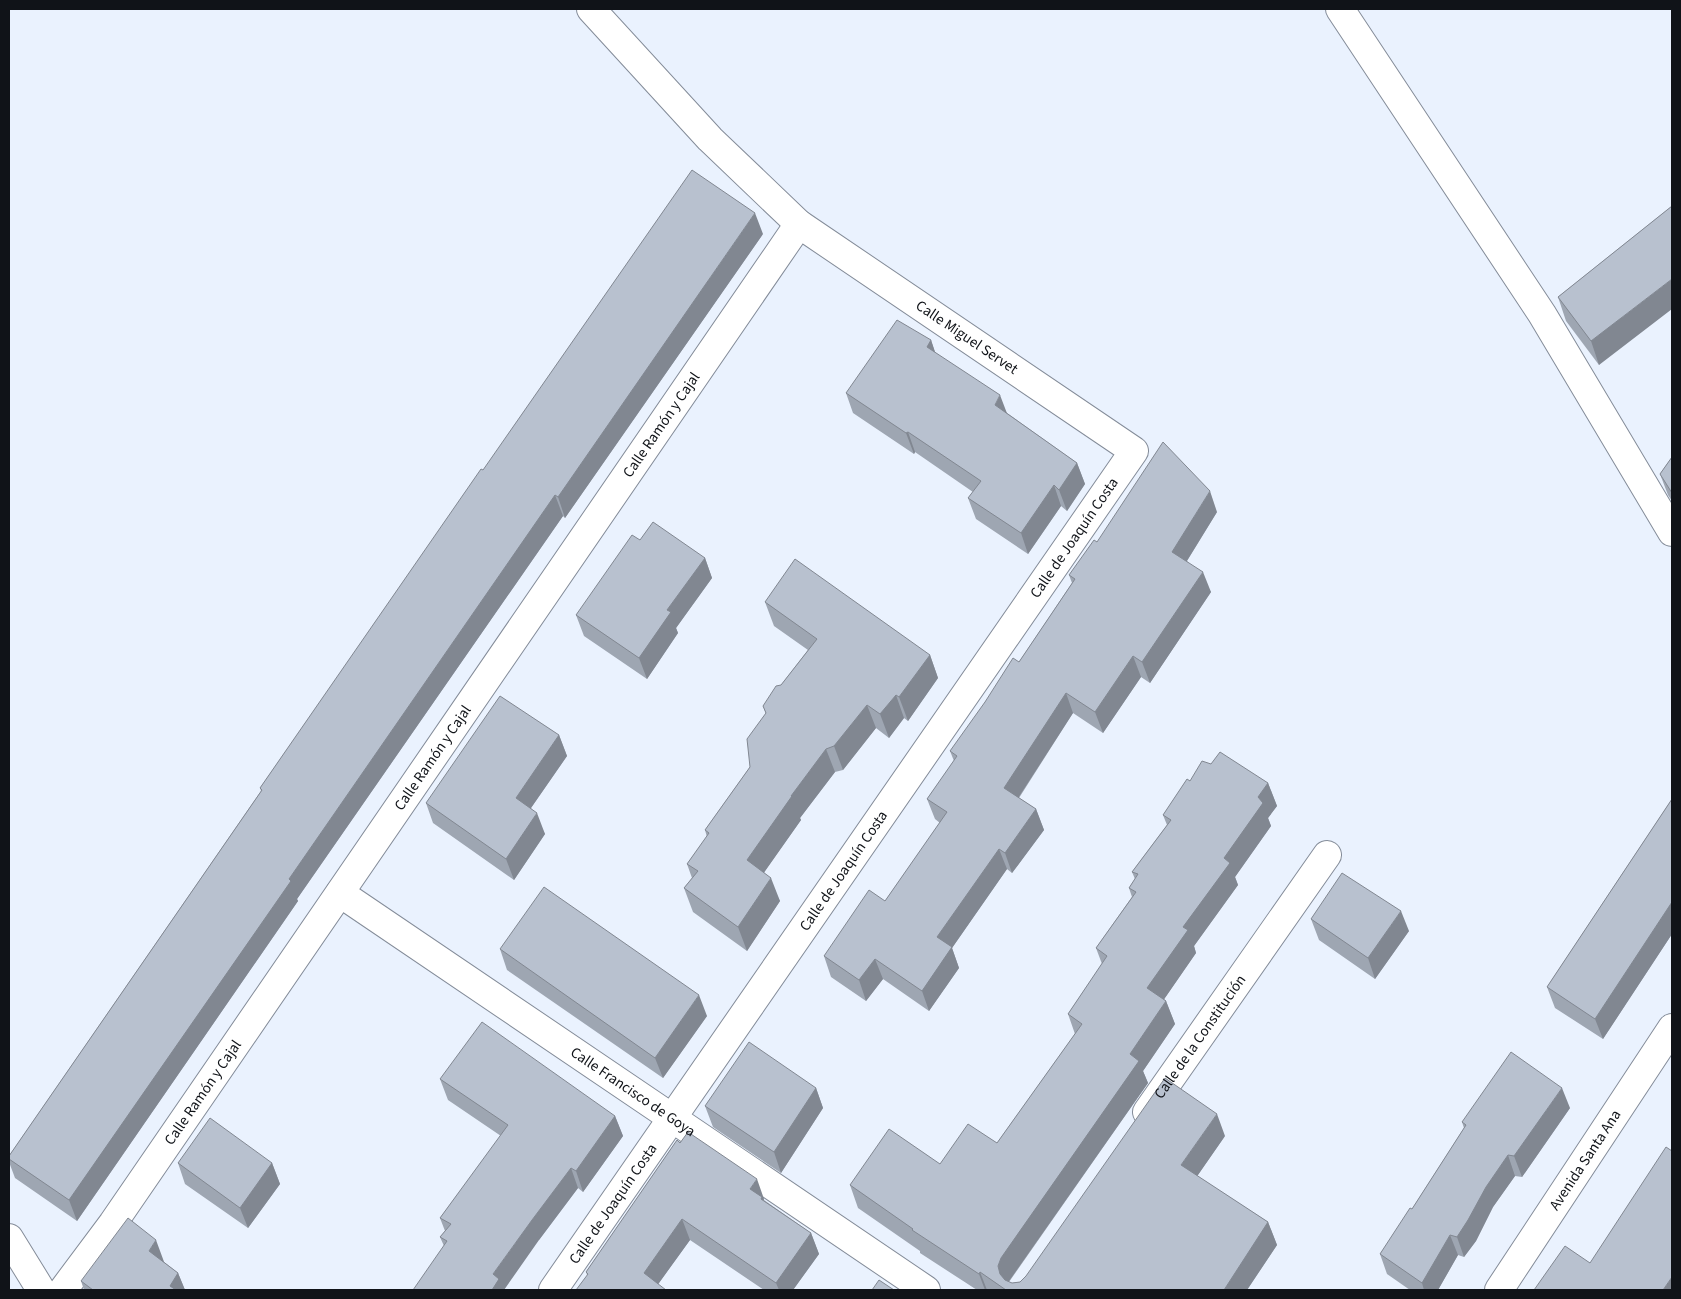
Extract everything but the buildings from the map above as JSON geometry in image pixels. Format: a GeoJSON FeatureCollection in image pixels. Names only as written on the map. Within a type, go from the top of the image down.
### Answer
{"type":"FeatureCollection","features":[{"type":"Feature","properties":{"kind":"street","name":"Calle Miguel Servet"},"geometry":{"type":"LineString","coordinates":[[591,9],[710,139],[799,224],[1134,451]]}},
{"type":"Feature","properties":{"kind":"street"},"geometry":{"type":"LineString","coordinates":[[1340,9],[1550,308],[1672,532]]}},
{"type":"Feature","properties":{"kind":"street","name":"Calle Ramón y Cajal"},"geometry":{"type":"LineString","coordinates":[[63,1290],[119,1215],[799,224]]}},
{"type":"Feature","properties":{"kind":"street","name":"Calle de Joaquín Costa"},"geometry":{"type":"LineString","coordinates":[[553,1290],[1134,451]]}},
{"type":"Feature","properties":{"kind":"street","name":"Calle de la Constitución"},"geometry":{"type":"LineString","coordinates":[[1135,1129],[1327,855]]}},
{"type":"Feature","properties":{"kind":"street","name":"Calle Francisco de Goya"},"geometry":{"type":"LineString","coordinates":[[340,893],[926,1290]]}},
{"type":"Feature","properties":{"kind":"street","name":"Avenida Santa Ana"},"geometry":{"type":"LineString","coordinates":[[1499,1290],[1672,1028]]}},
{"type":"Feature","properties":{"kind":"street"},"geometry":{"type":"LineString","coordinates":[[9,1238],[41,1290]]}}]}
